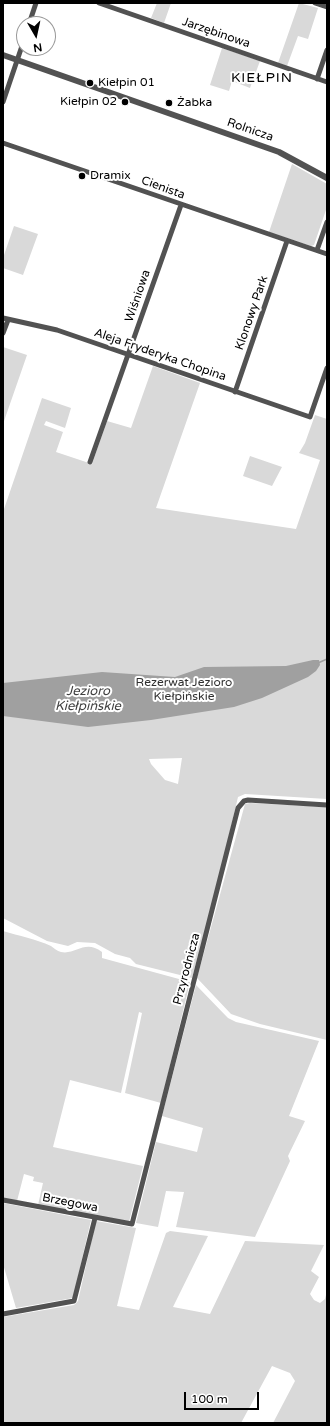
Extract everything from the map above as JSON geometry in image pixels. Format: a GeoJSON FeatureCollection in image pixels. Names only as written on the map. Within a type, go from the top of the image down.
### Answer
{"type":"FeatureCollection","features":[{"type":"Feature","properties":{"kind":"street"},"geometry":{"type":"LineString","coordinates":[[32,16],[36,3]]}},
{"type":"Feature","properties":{"kind":"street","name":"Jarzębinowa"},"geometry":{"type":"LineString","coordinates":[[99,3],[327,82]]}},
{"type":"Feature","properties":{"kind":"street"},"geometry":{"type":"LineString","coordinates":[[315,3],[327,7]]}},
{"type":"Feature","properties":{"kind":"street"},"geometry":{"type":"LineString","coordinates":[[317,79],[327,50]]}},
{"type":"Feature","properties":{"kind":"street","name":"Rolnicza"},"geometry":{"type":"LineString","coordinates":[[3,55],[279,152],[327,178]]}},
{"type":"Feature","properties":{"kind":"street"},"geometry":{"type":"LineString","coordinates":[[3,102],[18,56]]}},
{"type":"Feature","properties":{"kind":"street","name":"Cienista"},"geometry":{"type":"LineString","coordinates":[[3,143],[180,205],[327,254]]}},
{"type":"Feature","properties":{"kind":"street","name":"Wiśniowa"},"geometry":{"type":"LineString","coordinates":[[90,462],[180,205]]}},
{"type":"Feature","properties":{"kind":"street"},"geometry":{"type":"LineString","coordinates":[[317,250],[327,222]]}},
{"type":"Feature","properties":{"kind":"street","name":"Klonowy Park"},"geometry":{"type":"LineString","coordinates":[[235,392],[287,241]]}},
{"type":"Feature","properties":{"kind":"street"},"geometry":{"type":"LineString","coordinates":[[3,333],[6,319]]}},
{"type":"Feature","properties":{"kind":"street","name":"Aleja Fryderyka Chopina"},"geometry":{"type":"LineString","coordinates":[[6,319],[57,330],[310,417],[327,368]]}},
{"type":"Feature","properties":{"kind":"street","name":"Przyrodnicza"},"geometry":{"type":"LineString","coordinates":[[132,1224],[238,808],[244,801],[248,800],[327,805]]}},
{"type":"Feature","properties":{"kind":"street","name":"Brzegowa"},"geometry":{"type":"LineString","coordinates":[[3,1200],[132,1224]]}},
{"type":"Feature","properties":{"kind":"street"},"geometry":{"type":"LineString","coordinates":[[3,1314],[74,1301],[95,1218]]}},
{"type":"Feature","properties":{"kind":"green space"},"geometry":{"type":"Polygon","coordinates":[[[157,3],[171,3],[164,23],[151,18],[157,3]]]}},
{"type":"Feature","properties":{"kind":"green space"},"geometry":{"type":"Polygon","coordinates":[[[299,3],[318,8],[308,39],[298,36],[287,66],[278,63],[299,3]]]}},
{"type":"Feature","properties":{"kind":"green space"},"geometry":{"type":"Polygon","coordinates":[[[222,48],[260,61],[250,88],[232,81],[229,91],[210,85],[222,48]]]}},
{"type":"Feature","properties":{"kind":"green space"},"geometry":{"type":"Polygon","coordinates":[[[292,164],[327,184],[327,207],[314,245],[311,246],[269,232],[292,164]]]}},
{"type":"Feature","properties":{"kind":"green space"},"geometry":{"type":"Polygon","coordinates":[[[14,226],[38,234],[23,275],[3,268],[3,258],[14,226]]]}},
{"type":"Feature","properties":{"kind":"green space"},"geometry":{"type":"Polygon","coordinates":[[[3,347],[27,355],[3,424],[3,347]]]}},
{"type":"Feature","properties":{"kind":"green space","name":"Rezerwat Jezioro Kiełpińskie"},"geometry":{"type":"Polygon","coordinates":[[[153,366],[200,383],[156,508],[296,529],[320,460],[299,453],[305,443],[315,415],[327,419],[327,799],[245,794],[238,797],[216,890],[192,978],[136,964],[130,958],[115,954],[95,943],[77,942],[68,946],[47,941],[3,918],[3,512],[42,398],[71,408],[65,428],[46,421],[44,425],[63,432],[56,452],[92,464],[107,421],[131,428],[153,366]],[[182,758],[149,759],[151,764],[165,780],[178,784],[182,758]]]}},
{"type":"Feature","properties":{"kind":"green space"},"geometry":{"type":"Polygon","coordinates":[[[250,456],[282,467],[272,486],[243,476],[250,456]]]}},
{"type":"Feature","properties":{"kind":"green space"},"geometry":{"type":"Polygon","coordinates":[[[245,804],[327,807],[327,1040],[260,1024],[231,1014],[197,978],[245,804]]]}},
{"type":"Feature","properties":{"kind":"green space"},"geometry":{"type":"Polygon","coordinates":[[[3,931],[39,941],[61,952],[86,947],[96,948],[102,952],[102,958],[190,982],[161,1103],[125,1093],[142,1013],[139,1012],[121,1093],[70,1080],[53,1147],[143,1166],[129,1222],[38,1205],[43,1183],[33,1181],[34,1177],[24,1174],[17,1201],[3,1198],[3,931]]]}},
{"type":"Feature","properties":{"kind":"green space"},"geometry":{"type":"Polygon","coordinates":[[[196,985],[228,1018],[236,1022],[319,1041],[289,1116],[305,1121],[288,1156],[290,1161],[255,1237],[176,1227],[184,1192],[166,1191],[158,1227],[136,1223],[156,1142],[197,1152],[203,1128],[162,1116],[196,985]]]}},
{"type":"Feature","properties":{"kind":"green space"},"geometry":{"type":"Polygon","coordinates":[[[3,1203],[91,1220],[73,1298],[16,1308],[3,1264],[3,1203]]]}},
{"type":"Feature","properties":{"kind":"green space"},"geometry":{"type":"Polygon","coordinates":[[[96,1221],[136,1228],[117,1306],[139,1310],[166,1233],[170,1231],[208,1236],[173,1307],[210,1314],[245,1241],[324,1245],[311,1271],[319,1277],[310,1294],[314,1300],[320,1303],[325,1299],[327,1291],[327,1423],[273,1423],[295,1381],[290,1373],[272,1366],[241,1423],[3,1423],[3,1317],[74,1305],[78,1301],[96,1221]]]}},
{"type":"Feature","properties":{"kind":"water","name":"Jezioro Kiełpińskie"},"geometry":{"type":"Polygon","coordinates":[[[319,660],[320,665],[316,671],[308,677],[262,698],[234,707],[151,720],[88,727],[3,716],[3,683],[102,672],[175,677],[204,667],[286,666],[319,660]]]}},
{"type":"Feature","properties":{"kind":"waterway"},"geometry":{"type":"LineString","coordinates":[[318,663],[327,659]]}},
{"type":"Feature","properties":{"kind":"place","name":"Kiełpin 01"},"geometry":{"type":"Point","coordinates":[90,83]}},
{"type":"Feature","properties":{"kind":"place","name":"Kiełpin 02"},"geometry":{"type":"Point","coordinates":[125,102]}},
{"type":"Feature","properties":{"kind":"place","name":"Żabka"},"geometry":{"type":"Point","coordinates":[169,103]}},
{"type":"Feature","properties":{"kind":"place","name":"Dramix"},"geometry":{"type":"Point","coordinates":[82,176]}},
{"type":"Feature","properties":{"kind":"district","name":"KIEŁPIN"},"geometry":{"type":"Point","coordinates":[262,78]}}]}
